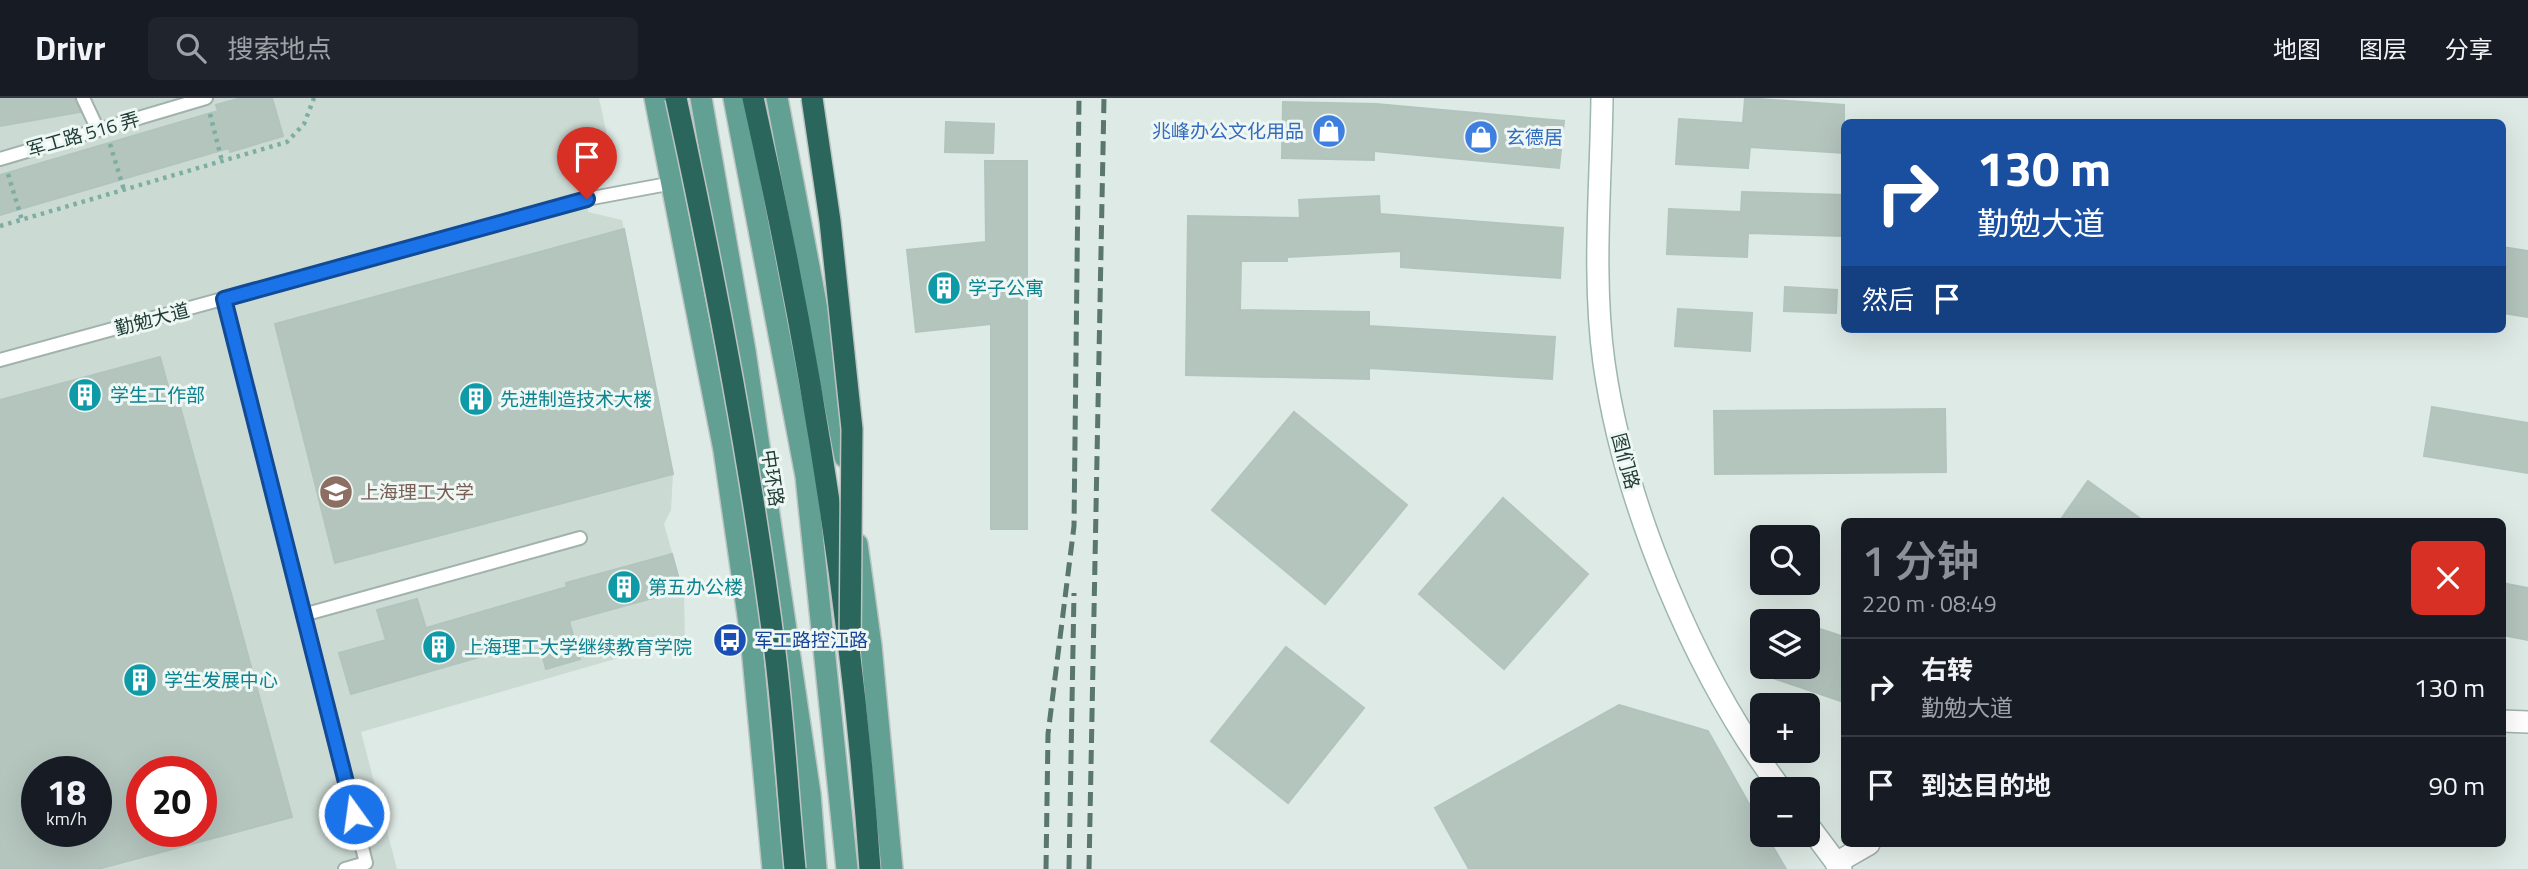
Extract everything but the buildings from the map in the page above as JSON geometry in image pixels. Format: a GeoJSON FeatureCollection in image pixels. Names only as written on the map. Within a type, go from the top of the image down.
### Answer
{"type":"FeatureCollection","features":[{"type":"Feature","properties":{"kind":"highway"},"geometry":{"type":"LineString","coordinates":[[753,98],[781,222],[819,434],[850,649],[870,869]]}},
{"type":"Feature","properties":{"kind":"highway"},"geometry":{"type":"LineString","coordinates":[[812,98],[834,260],[852,429],[850,649]]}},
{"type":"Feature","properties":{"kind":"highway","name":"中环路"},"geometry":{"type":"LineString","coordinates":[[663,101],[707,237],[745,446],[775,654],[794,869]]}},
{"type":"Feature","properties":{"kind":"main road"},"geometry":{"type":"LineString","coordinates":[[701,98],[763,475],[810,794],[816,869]]}},
{"type":"Feature","properties":{"kind":"main road"},"geometry":{"type":"LineString","coordinates":[[734,98],[806,476],[847,869]]}},
{"type":"Feature","properties":{"kind":"main road"},"geometry":{"type":"LineString","coordinates":[[777,98],[842,430],[871,646],[892,869]]}},
{"type":"Feature","properties":{"kind":"main road"},"geometry":{"type":"LineString","coordinates":[[663,101],[673,183],[724,450],[751,636],[773,869]]}},
{"type":"Feature","properties":{"kind":"main road"},"geometry":{"type":"LineString","coordinates":[[737,543],[763,475]]}},
{"type":"Feature","properties":{"kind":"street"},"geometry":{"type":"LineString","coordinates":[[663,101],[701,98]]}},
{"type":"Feature","properties":{"kind":"street","name":"图们路"},"geometry":{"type":"LineString","coordinates":[[1602,98],[1599,279],[1604,361],[1618,438],[1638,505],[1698,652],[1746,742],[1772,777]]}},
{"type":"Feature","properties":{"kind":"street"},"geometry":{"type":"LineString","coordinates":[[2506,721],[2528,722]]}},
{"type":"Feature","properties":{"kind":"street"},"geometry":{"type":"LineString","coordinates":[[1820,841],[1838,866],[1865,847]]}},
{"type":"Feature","properties":{"kind":"lane"},"geometry":{"type":"LineString","coordinates":[[83,98],[102,129]]}},
{"type":"Feature","properties":{"kind":"lane","name":"军工路 516 弄"},"geometry":{"type":"LineString","coordinates":[[1,159],[205,98]]}},
{"type":"Feature","properties":{"kind":"lane","name":"勤勉大道"},"geometry":{"type":"LineString","coordinates":[[0,360],[587,199],[673,183]]}},
{"type":"Feature","properties":{"kind":"lane"},"geometry":{"type":"LineString","coordinates":[[224,299],[366,863],[345,869]]}},
{"type":"Feature","properties":{"kind":"lane"},"geometry":{"type":"LineString","coordinates":[[303,615],[580,538]]}},
{"type":"Feature","properties":{"kind":"path"},"geometry":{"type":"LineString","coordinates":[[205,98],[222,161]]}},
{"type":"Feature","properties":{"kind":"path"},"geometry":{"type":"LineString","coordinates":[[0,226],[287,142],[304,124],[314,98]]}},
{"type":"Feature","properties":{"kind":"path"},"geometry":{"type":"LineString","coordinates":[[102,129],[124,190]]}},
{"type":"Feature","properties":{"kind":"path"},"geometry":{"type":"LineString","coordinates":[[1,159],[22,220]]}},
{"type":"Feature","properties":{"kind":"shaded area","name":"上海理工大学"},"geometry":{"type":"Polygon","coordinates":[[[0,98],[599,98],[608,140],[585,170],[588,212],[622,220],[673,474],[671,510],[664,524],[684,595],[685,639],[361,732],[397,869],[0,869],[0,98]]]}},
{"type":"Feature","properties":{"kind":"railway"},"geometry":{"type":"LineString","coordinates":[[1046,869],[1048,734],[1074,526],[1079,98]]}},
{"type":"Feature","properties":{"kind":"railway"},"geometry":{"type":"LineString","coordinates":[[1089,869],[1104,98]]}},
{"type":"Feature","properties":{"kind":"railway"},"geometry":{"type":"LineString","coordinates":[[1069,869],[1074,593]]}},
{"type":"Feature","properties":{"kind":"place","name":"兆峰办公文化用品"},"geometry":{"type":"Point","coordinates":[1329,131]}},
{"type":"Feature","properties":{"kind":"place","name":"玄德居"},"geometry":{"type":"Point","coordinates":[1481,137]}},
{"type":"Feature","properties":{"kind":"place","name":"学子公寓"},"geometry":{"type":"Point","coordinates":[944,288]}},
{"type":"Feature","properties":{"kind":"place","name":"学生工作部"},"geometry":{"type":"Point","coordinates":[85,395]}},
{"type":"Feature","properties":{"kind":"place","name":"先进制造技术大楼"},"geometry":{"type":"Point","coordinates":[476,399]}},
{"type":"Feature","properties":{"kind":"place","name":"上海理工大学"},"geometry":{"type":"Point","coordinates":[336,492]}},
{"type":"Feature","properties":{"kind":"place","name":"第五办公楼"},"geometry":{"type":"Point","coordinates":[624,587]}},
{"type":"Feature","properties":{"kind":"place","name":"军工路控江路"},"geometry":{"type":"Point","coordinates":[730,640]}},
{"type":"Feature","properties":{"kind":"place","name":"上海理工大学继续教育学院"},"geometry":{"type":"Point","coordinates":[439,647]}},
{"type":"Feature","properties":{"kind":"place","name":"学生发展中心"},"geometry":{"type":"Point","coordinates":[140,680]}},
{"type":"Feature","properties":{"kind":"route"},"geometry":{"type":"LineString","coordinates":[[354,814],[224,299],[587,199]]}}]}
